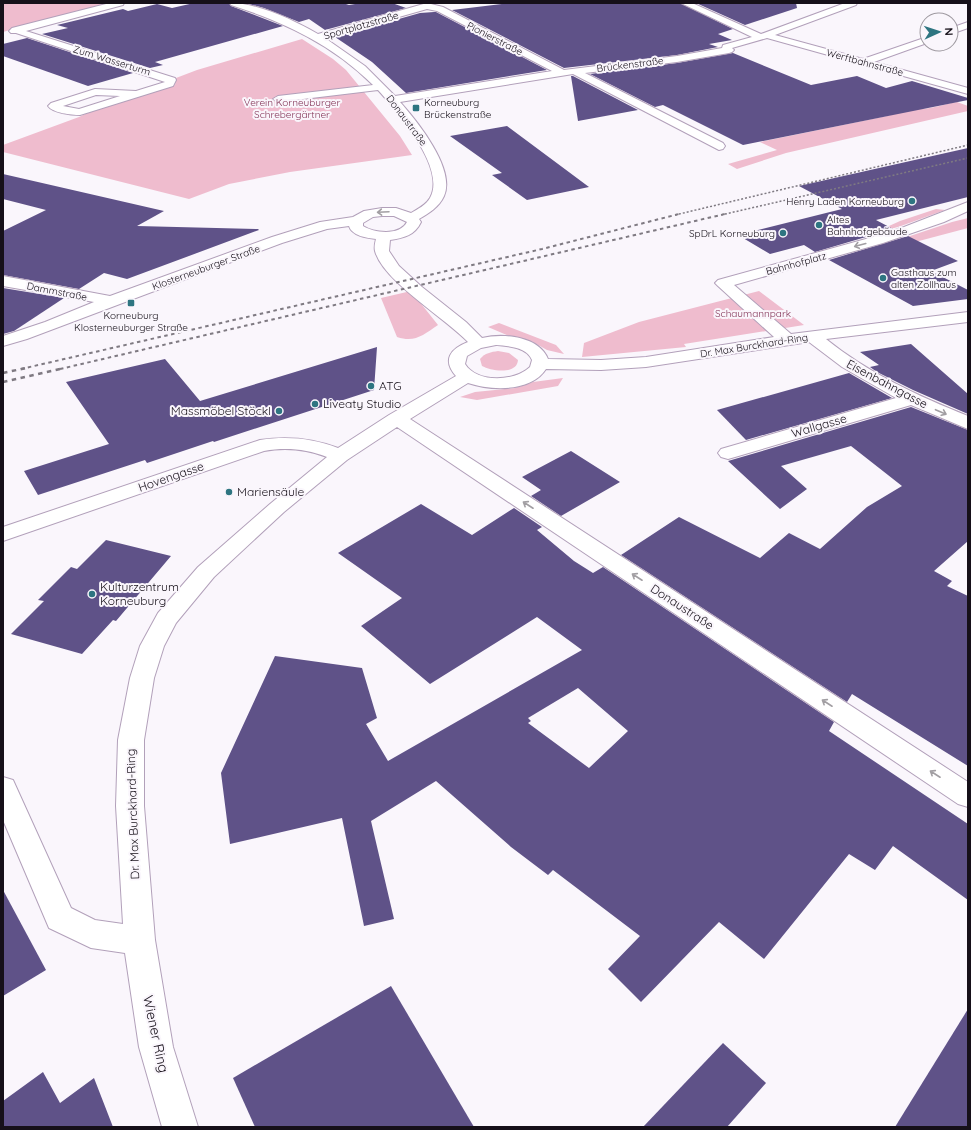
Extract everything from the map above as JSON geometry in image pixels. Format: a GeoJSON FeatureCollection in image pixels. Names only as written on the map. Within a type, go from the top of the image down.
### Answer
{"type":"FeatureCollection","features":[{"type":"Feature","properties":{"kind":"street"},"geometry":{"type":"LineString","coordinates":[[3,34],[120,3]]}},
{"type":"Feature","properties":{"kind":"street","name":"Donaustraße"},"geometry":{"type":"LineString","coordinates":[[234,3],[292,25],[318,37],[355,63],[381,87],[424,142],[436,163],[440,181],[436,200],[429,208],[412,218],[414,222],[413,226],[409,230],[402,233],[384,236]]}},
{"type":"Feature","properties":{"kind":"street","name":"Werftbahnstraße"},"geometry":{"type":"LineString","coordinates":[[685,3],[748,32],[967,90]]}},
{"type":"Feature","properties":{"kind":"street","name":"Brückenstraße"},"geometry":{"type":"LineString","coordinates":[[392,100],[574,71],[678,59],[729,50],[726,47],[763,36],[853,3]]}},
{"type":"Feature","properties":{"kind":"street","name":"Sportplatzstraße"},"geometry":{"type":"LineString","coordinates":[[318,37],[427,6]]}},
{"type":"Feature","properties":{"kind":"street","name":"Pionierstraße"},"geometry":{"type":"LineString","coordinates":[[427,6],[440,9],[563,73]]}},
{"type":"Feature","properties":{"kind":"street","name":"Zum Wasserturm"},"geometry":{"type":"LineString","coordinates":[[15,30],[171,80],[169,84],[77,112],[53,106],[95,92],[136,94]]}},
{"type":"Feature","properties":{"kind":"street"},"geometry":{"type":"LineString","coordinates":[[864,62],[919,43]]}},
{"type":"Feature","properties":{"kind":"street"},"geometry":{"type":"LineString","coordinates":[[574,71],[719,146]]}},
{"type":"Feature","properties":{"kind":"street"},"geometry":{"type":"LineString","coordinates":[[278,99],[381,87]]}},
{"type":"Feature","properties":{"kind":"street","name":"Bahnhofplatz"},"geometry":{"type":"LineString","coordinates":[[787,340],[723,283],[885,238],[950,215],[968,206]]}},
{"type":"Feature","properties":{"kind":"street","name":"Klosterneuburger Straße"},"geometry":{"type":"LineString","coordinates":[[3,341],[29,334],[111,302],[311,229],[339,222],[356,221],[368,214],[382,212],[396,212],[412,218]]}},
{"type":"Feature","properties":{"kind":"street","name":"Bahnhofplatz"},"geometry":{"type":"LineString","coordinates":[[950,215],[968,214]]}},
{"type":"Feature","properties":{"kind":"street"},"geometry":{"type":"LineString","coordinates":[[356,221],[356,228],[358,230],[369,234],[384,236],[381,250],[394,269],[462,327],[478,343]]}},
{"type":"Feature","properties":{"kind":"street","name":"Dammstraße"},"geometry":{"type":"LineString","coordinates":[[3,281],[111,302]]}},
{"type":"Feature","properties":{"kind":"street","name":"Dr. Max Burckhard-Ring"},"geometry":{"type":"LineString","coordinates":[[540,364],[589,365],[646,362],[812,336],[968,317]]}},
{"type":"Feature","properties":{"kind":"street","name":"Eisenbahngasse"},"geometry":{"type":"LineString","coordinates":[[812,336],[843,361],[875,380],[911,399],[968,423]]}},
{"type":"Feature","properties":{"kind":"street"},"geometry":{"type":"LineString","coordinates":[[496,340],[522,344],[538,354],[540,364],[532,375],[512,382],[489,382],[468,376],[460,370],[457,359],[464,349],[478,343],[496,340]]}},
{"type":"Feature","properties":{"kind":"street","name":"Dr. Max Burckhard-Ring"},"geometry":{"type":"LineString","coordinates":[[139,940],[130,806],[131,740],[142,678],[152,646],[166,619],[206,572],[277,508],[340,456],[396,419],[468,376]]}},
{"type":"Feature","properties":{"kind":"street","name":"Wallgasse"},"geometry":{"type":"LineString","coordinates":[[728,453],[911,399]]}},
{"type":"Feature","properties":{"kind":"street","name":"Donaustraße"},"geometry":{"type":"LineString","coordinates":[[396,419],[968,796]]}},
{"type":"Feature","properties":{"kind":"street","name":"Hovengasse"},"geometry":{"type":"LineString","coordinates":[[3,534],[260,446],[275,443],[305,443],[323,448],[340,456]]}},
{"type":"Feature","properties":{"kind":"street"},"geometry":{"type":"LineString","coordinates":[[3,788],[60,918],[91,934],[139,940]]}},
{"type":"Feature","properties":{"kind":"street","name":"Wiener Ring"},"geometry":{"type":"LineString","coordinates":[[139,940],[156,1047],[180,1127]]}},
{"type":"Feature","properties":{"kind":"green space"},"geometry":{"type":"Polygon","coordinates":[[[107,3],[3,32],[3,4],[107,3]]]}},
{"type":"Feature","properties":{"kind":"green space","name":"Verein Korneuburger Schrebergärtner"},"geometry":{"type":"Polygon","coordinates":[[[302,39],[333,59],[346,70],[400,136],[412,155],[290,172],[229,184],[189,199],[3,152],[3,145],[79,117],[100,107],[175,85],[176,78],[197,70],[302,39]]]}},
{"type":"Feature","properties":{"kind":"green space"},"geometry":{"type":"Polygon","coordinates":[[[957,102],[968,106],[968,111],[786,153],[737,169],[728,164],[777,150],[760,142],[887,116],[918,108],[932,108],[957,102]]]}},
{"type":"Feature","properties":{"kind":"green space"},"geometry":{"type":"Polygon","coordinates":[[[936,209],[945,210],[901,226],[867,236],[900,221],[936,209]]]}},
{"type":"Feature","properties":{"kind":"green space"},"geometry":{"type":"Polygon","coordinates":[[[968,218],[968,228],[885,250],[880,246],[952,222],[968,218]]]}},
{"type":"Feature","properties":{"kind":"green space"},"geometry":{"type":"Polygon","coordinates":[[[411,291],[438,325],[419,337],[403,339],[397,337],[381,298],[411,291]]]}},
{"type":"Feature","properties":{"kind":"green space","name":"Schaumannpark"},"geometry":{"type":"Polygon","coordinates":[[[759,291],[804,325],[684,344],[686,347],[582,357],[584,343],[639,322],[759,291]]]}},
{"type":"Feature","properties":{"kind":"green space"},"geometry":{"type":"Polygon","coordinates":[[[499,323],[556,345],[564,354],[547,350],[531,341],[509,336],[488,327],[499,323]]]}},
{"type":"Feature","properties":{"kind":"green space"},"geometry":{"type":"Polygon","coordinates":[[[498,351],[509,353],[518,360],[517,365],[509,370],[497,370],[482,366],[480,359],[484,355],[498,351]]]}},
{"type":"Feature","properties":{"kind":"green space"},"geometry":{"type":"Polygon","coordinates":[[[563,378],[558,386],[477,400],[460,397],[475,392],[515,388],[533,382],[563,378]]]}},
{"type":"Feature","properties":{"kind":"building"},"geometry":{"type":"Polygon","coordinates":[[[194,3],[229,3],[231,6],[283,26],[155,62],[163,65],[150,68],[42,34],[68,28],[57,25],[123,9],[128,11],[157,4],[172,8],[194,3]]]}},
{"type":"Feature","properties":{"kind":"building"},"geometry":{"type":"Polygon","coordinates":[[[245,3],[343,3],[349,5],[361,3],[392,3],[406,8],[325,30],[309,19],[299,22],[264,8],[245,3]]]}},
{"type":"Feature","properties":{"kind":"building"},"geometry":{"type":"Polygon","coordinates":[[[510,3],[680,3],[733,29],[718,34],[732,40],[709,44],[718,47],[677,55],[564,68],[452,10],[510,3]]]}},
{"type":"Feature","properties":{"kind":"building"},"geometry":{"type":"Polygon","coordinates":[[[696,3],[796,3],[797,8],[745,25],[696,3]]]}},
{"type":"Feature","properties":{"kind":"building"},"geometry":{"type":"Polygon","coordinates":[[[436,12],[547,70],[406,93],[372,62],[335,37],[420,13],[436,12]]]}},
{"type":"Feature","properties":{"kind":"building"},"geometry":{"type":"Polygon","coordinates":[[[27,38],[133,73],[88,86],[3,56],[3,44],[27,38]]]}},
{"type":"Feature","properties":{"kind":"building"},"geometry":{"type":"Polygon","coordinates":[[[733,53],[811,85],[857,76],[886,88],[912,81],[968,98],[968,100],[743,145],[663,105],[655,107],[590,74],[677,63],[733,53]]]}},
{"type":"Feature","properties":{"kind":"building"},"geometry":{"type":"Polygon","coordinates":[[[571,76],[573,76],[638,110],[578,121],[571,76]]]}},
{"type":"Feature","properties":{"kind":"building"},"geometry":{"type":"Polygon","coordinates":[[[507,126],[589,187],[527,200],[492,175],[502,173],[450,136],[507,126]]]}},
{"type":"Feature","properties":{"kind":"building"},"geometry":{"type":"Polygon","coordinates":[[[968,148],[968,197],[876,220],[893,229],[815,252],[804,245],[770,254],[738,235],[842,209],[799,186],[968,148]]]}},
{"type":"Feature","properties":{"kind":"building"},"geometry":{"type":"Polygon","coordinates":[[[3,174],[164,211],[137,226],[259,230],[127,279],[104,273],[79,289],[3,275],[3,231],[46,210],[3,199],[3,174]]]}},
{"type":"Feature","properties":{"kind":"building"},"geometry":{"type":"Polygon","coordinates":[[[908,236],[958,261],[931,271],[968,290],[968,299],[913,306],[829,260],[908,236]]]}},
{"type":"Feature","properties":{"kind":"building"},"geometry":{"type":"Polygon","coordinates":[[[3,288],[64,298],[14,331],[3,334],[3,288]]]}},
{"type":"Feature","properties":{"kind":"building"},"geometry":{"type":"Polygon","coordinates":[[[911,344],[968,394],[968,414],[913,390],[877,372],[870,367],[879,365],[860,352],[911,344]]]}},
{"type":"Feature","properties":{"kind":"building"},"geometry":{"type":"Polygon","coordinates":[[[377,347],[374,390],[147,463],[145,460],[38,495],[24,471],[109,444],[66,382],[165,359],[200,401],[377,347]]]}},
{"type":"Feature","properties":{"kind":"building"},"geometry":{"type":"Polygon","coordinates":[[[849,373],[892,398],[746,440],[717,410],[849,373]]]}},
{"type":"Feature","properties":{"kind":"building"},"geometry":{"type":"Polygon","coordinates":[[[911,407],[968,430],[968,541],[934,571],[952,581],[947,586],[968,596],[968,766],[852,694],[847,702],[621,555],[679,517],[760,558],[789,533],[820,549],[867,507],[902,486],[851,446],[781,466],[807,489],[780,509],[728,461],[911,407]]]}},
{"type":"Feature","properties":{"kind":"building"},"geometry":{"type":"Polygon","coordinates":[[[571,451],[620,482],[561,516],[531,496],[541,490],[522,477],[571,451]]]}},
{"type":"Feature","properties":{"kind":"building"},"geometry":{"type":"Polygon","coordinates":[[[421,504],[472,535],[514,508],[542,527],[537,530],[574,561],[593,573],[603,567],[834,722],[829,731],[968,824],[968,900],[893,846],[875,870],[849,854],[764,959],[719,922],[641,1002],[608,969],[640,936],[553,870],[548,875],[511,847],[436,781],[371,821],[394,919],[364,926],[342,818],[230,844],[221,773],[275,656],[362,668],[377,718],[366,724],[388,761],[582,650],[537,617],[430,684],[361,626],[402,598],[338,553],[421,504]],[[578,688],[528,718],[531,721],[528,723],[589,768],[628,731],[578,688]]]}},
{"type":"Feature","properties":{"kind":"building","name":"Kulturzentrum Korneuburg"},"geometry":{"type":"Polygon","coordinates":[[[106,540],[171,556],[116,621],[113,620],[82,654],[11,634],[44,601],[38,600],[71,567],[77,569],[106,540]]]}},
{"type":"Feature","properties":{"kind":"building"},"geometry":{"type":"Polygon","coordinates":[[[3,890],[46,970],[3,996],[3,890]]]}},
{"type":"Feature","properties":{"kind":"building"},"geometry":{"type":"Polygon","coordinates":[[[391,986],[474,1127],[255,1127],[233,1078],[391,986]]]}},
{"type":"Feature","properties":{"kind":"building"},"geometry":{"type":"Polygon","coordinates":[[[968,1009],[968,1127],[895,1127],[968,1009]]]}},
{"type":"Feature","properties":{"kind":"building"},"geometry":{"type":"Polygon","coordinates":[[[723,1043],[766,1083],[727,1127],[643,1127],[723,1043]]]}},
{"type":"Feature","properties":{"kind":"building"},"geometry":{"type":"Polygon","coordinates":[[[43,1072],[60,1103],[94,1078],[113,1127],[3,1127],[3,1101],[43,1072]]]}},
{"type":"Feature","properties":{"kind":"railway"},"geometry":{"type":"LineString","coordinates":[[676,215],[968,145]]}},
{"type":"Feature","properties":{"kind":"railway"},"geometry":{"type":"LineString","coordinates":[[721,215],[968,158]]}},
{"type":"Feature","properties":{"kind":"railway"},"geometry":{"type":"LineString","coordinates":[[60,369],[725,214]]}},
{"type":"Feature","properties":{"kind":"railway"},"geometry":{"type":"LineString","coordinates":[[21,369],[542,249],[676,215]]}},
{"type":"Feature","properties":{"kind":"railway"},"geometry":{"type":"LineString","coordinates":[[3,373],[26,368]]}},
{"type":"Feature","properties":{"kind":"railway"},"geometry":{"type":"LineString","coordinates":[[3,382],[64,368]]}},
{"type":"Feature","properties":{"kind":"place","name":"Korneuburg Brückenstraße"},"geometry":{"type":"Point","coordinates":[416,108]}},
{"type":"Feature","properties":{"kind":"place","name":"Henry Laden Korneuburg"},"geometry":{"type":"Point","coordinates":[912,201]}},
{"type":"Feature","properties":{"kind":"place","name":"Altes Bahnhofgebäude"},"geometry":{"type":"Point","coordinates":[819,225]}},
{"type":"Feature","properties":{"kind":"place","name":"SpDrL Korneuburg"},"geometry":{"type":"Point","coordinates":[783,233]}},
{"type":"Feature","properties":{"kind":"place","name":"Gasthaus zum alten Zollhaus"},"geometry":{"type":"Point","coordinates":[883,278]}},
{"type":"Feature","properties":{"kind":"place","name":"Korneuburg Klosterneuburger Straße"},"geometry":{"type":"Point","coordinates":[131,303]}},
{"type":"Feature","properties":{"kind":"place","name":"ATG"},"geometry":{"type":"Point","coordinates":[371,386]}},
{"type":"Feature","properties":{"kind":"place","name":"Liveaty Studio"},"geometry":{"type":"Point","coordinates":[315,404]}},
{"type":"Feature","properties":{"kind":"place","name":"Massmöbel Stöckl"},"geometry":{"type":"Point","coordinates":[279,411]}},
{"type":"Feature","properties":{"kind":"place","name":"Mariensäule"},"geometry":{"type":"Point","coordinates":[229,492]}},
{"type":"Feature","properties":{"kind":"place","name":"Kulturzentrum Korneuburg"},"geometry":{"type":"Point","coordinates":[92,594]}}]}
